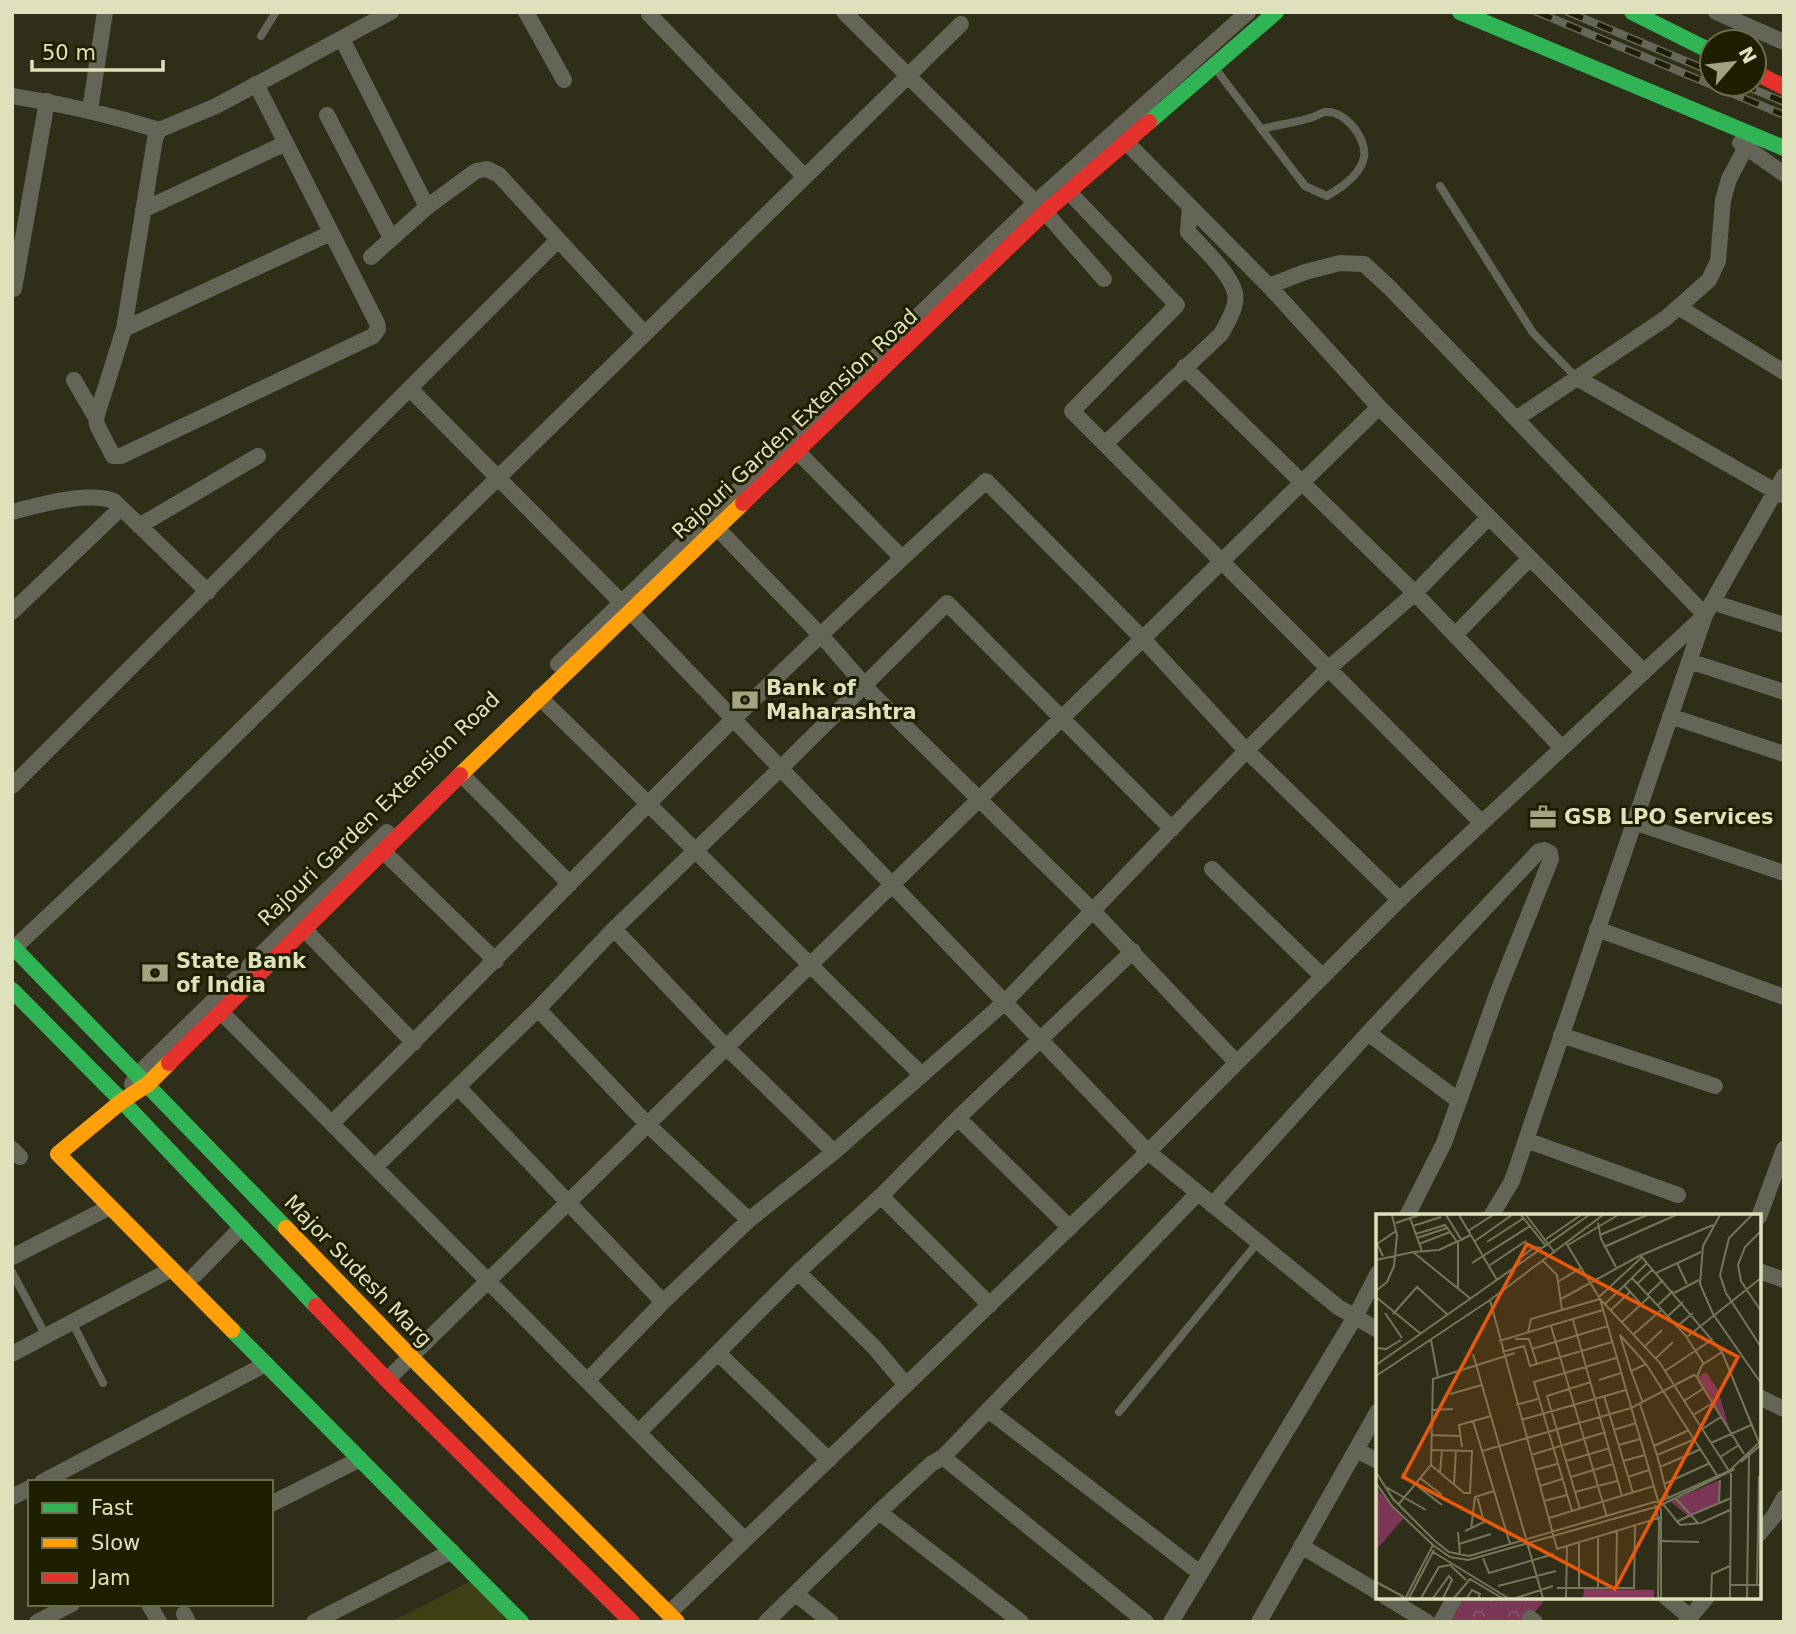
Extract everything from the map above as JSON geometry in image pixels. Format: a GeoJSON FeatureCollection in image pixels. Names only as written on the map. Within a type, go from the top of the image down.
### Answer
{"type":"FeatureCollection","features":[{"type":"Feature","properties":{"kind":"street"},"geometry":{"type":"LineString","coordinates":[[90,110],[105,12]]}},
{"type":"Feature","properties":{"kind":"street"},"geometry":{"type":"LineString","coordinates":[[12,96],[90,110],[159,130],[207,111],[391,12]]}},
{"type":"Feature","properties":{"kind":"street"},"geometry":{"type":"LineString","coordinates":[[526,12],[564,80]]}},
{"type":"Feature","properties":{"kind":"street"},"geometry":{"type":"LineString","coordinates":[[844,12],[1040,208],[1104,279]]}},
{"type":"Feature","properties":{"kind":"street","name":"Rajouri Garden Extension Road"},"geometry":{"type":"LineString","coordinates":[[110,1206],[58,1154],[122,1101],[625,606],[1248,12]]}},
{"type":"Feature","properties":{"kind":"street","name":"Rajouri Garden Extension Road"},"geometry":{"type":"LineString","coordinates":[[143,1079],[221,1012],[539,697],[625,606],[716,527],[797,451],[1040,208],[1068,191],[1276,12]]}},
{"type":"Feature","properties":{"kind":"street"},"geometry":{"type":"LineString","coordinates":[[1460,12],[1784,148]]}},
{"type":"Feature","properties":{"kind":"street"},"geometry":{"type":"LineString","coordinates":[[1632,12],[1658,18],[1698,42]]}},
{"type":"Feature","properties":{"kind":"street"},"geometry":{"type":"LineString","coordinates":[[1716,12],[1784,42]]}},
{"type":"Feature","properties":{"kind":"street"},"geometry":{"type":"LineString","coordinates":[[649,14],[805,177]]}},
{"type":"Feature","properties":{"kind":"street"},"geometry":{"type":"LineString","coordinates":[[13,948],[119,849],[961,24]]}},
{"type":"Feature","properties":{"kind":"street"},"geometry":{"type":"LineString","coordinates":[[342,39],[427,207]]}},
{"type":"Feature","properties":{"kind":"street"},"geometry":{"type":"LineString","coordinates":[[1768,79],[1784,87]]}},
{"type":"Feature","properties":{"kind":"street"},"geometry":{"type":"LineString","coordinates":[[74,380],[96,418],[111,454],[118,457],[375,335],[377,323],[256,84]]}},
{"type":"Feature","properties":{"kind":"street"},"geometry":{"type":"LineString","coordinates":[[14,289],[47,101]]}},
{"type":"Feature","properties":{"kind":"street"},"geometry":{"type":"LineString","coordinates":[[1692,109],[1784,174]]}},
{"type":"Feature","properties":{"kind":"street"},"geometry":{"type":"LineString","coordinates":[[327,115],[391,237]]}},
{"type":"Feature","properties":{"kind":"street"},"geometry":{"type":"LineString","coordinates":[[96,418],[124,329],[155,139],[159,130]]}},
{"type":"Feature","properties":{"kind":"street"},"geometry":{"type":"LineString","coordinates":[[1126,142],[1269,286],[1379,407],[1644,672]]}},
{"type":"Feature","properties":{"kind":"street"},"geometry":{"type":"LineString","coordinates":[[144,210],[286,143]]}},
{"type":"Feature","properties":{"kind":"street"},"geometry":{"type":"LineString","coordinates":[[1516,419],[1680,308],[1709,281],[1718,261],[1723,200],[1735,164],[1746,147]]}},
{"type":"Feature","properties":{"kind":"street"},"geometry":{"type":"LineString","coordinates":[[371,257],[427,207],[476,170],[487,169],[499,175],[644,333]]}},
{"type":"Feature","properties":{"kind":"street"},"geometry":{"type":"LineString","coordinates":[[1068,191],[1177,305],[1072,411],[1482,823]]}},
{"type":"Feature","properties":{"kind":"street"},"geometry":{"type":"LineString","coordinates":[[1106,443],[1221,334],[1231,317],[1236,294],[1228,279],[1188,232],[1190,206]]}},
{"type":"Feature","properties":{"kind":"street"},"geometry":{"type":"LineString","coordinates":[[124,329],[331,233]]}},
{"type":"Feature","properties":{"kind":"street"},"geometry":{"type":"LineString","coordinates":[[12,786],[411,390],[558,240]]}},
{"type":"Feature","properties":{"kind":"street"},"geometry":{"type":"LineString","coordinates":[[1269,286],[1305,272],[1340,263],[1364,264],[1516,419],[1709,608],[1784,625]]}},
{"type":"Feature","properties":{"kind":"street"},"geometry":{"type":"LineString","coordinates":[[1680,308],[1784,372]]}},
{"type":"Feature","properties":{"kind":"street"},"geometry":{"type":"LineString","coordinates":[[1184,367],[1415,593],[1562,748]]}},
{"type":"Feature","properties":{"kind":"street"},"geometry":{"type":"LineString","coordinates":[[1577,378],[1779,493]]}},
{"type":"Feature","properties":{"kind":"street"},"geometry":{"type":"LineString","coordinates":[[411,390],[625,606],[1149,1152],[1338,1307],[1376,1329]]}},
{"type":"Feature","properties":{"kind":"street"},"geometry":{"type":"LineString","coordinates":[[387,1380],[1379,407]]}},
{"type":"Feature","properties":{"kind":"street"},"geometry":{"type":"LineString","coordinates":[[797,451],[902,558]]}},
{"type":"Feature","properties":{"kind":"street"},"geometry":{"type":"LineString","coordinates":[[139,526],[258,456]]}},
{"type":"Feature","properties":{"kind":"street"},"geometry":{"type":"LineString","coordinates":[[1492,1214],[1511,1181],[1526,1140],[1709,608],[1779,493],[1784,476]]}},
{"type":"Feature","properties":{"kind":"street"},"geometry":{"type":"LineString","coordinates":[[332,1123],[734,719],[986,481],[1143,639],[1247,750],[1399,900]]}},
{"type":"Feature","properties":{"kind":"street"},"geometry":{"type":"LineString","coordinates":[[12,512],[94,498],[114,501],[208,592]]}},
{"type":"Feature","properties":{"kind":"street"},"geometry":{"type":"LineString","coordinates":[[12,612],[121,508]]}},
{"type":"Feature","properties":{"kind":"street"},"geometry":{"type":"LineString","coordinates":[[587,1381],[663,1302],[749,1220],[834,1152],[1005,1002],[1247,750],[1328,669],[1415,593],[1489,517]]}},
{"type":"Feature","properties":{"kind":"street"},"geometry":{"type":"LineString","coordinates":[[716,527],[821,635],[865,685],[1133,951],[1237,1063]]}},
{"type":"Feature","properties":{"kind":"street"},"geometry":{"type":"LineString","coordinates":[[1455,635],[1530,558]]}},
{"type":"Feature","properties":{"kind":"street"},"geometry":{"type":"LineString","coordinates":[[376,1167],[947,603],[1172,829]]}},
{"type":"Feature","properties":{"kind":"street"},"geometry":{"type":"LineString","coordinates":[[668,1619],[745,1540],[1149,1152],[1399,900],[1709,608]]}},
{"type":"Feature","properties":{"kind":"street"},"geometry":{"type":"LineString","coordinates":[[1689,661],[1784,692]]}},
{"type":"Feature","properties":{"kind":"street"},"geometry":{"type":"LineString","coordinates":[[539,697],[922,1075]]}},
{"type":"Feature","properties":{"kind":"street"},"geometry":{"type":"LineString","coordinates":[[1670,716],[1784,754]]}},
{"type":"Feature","properties":{"kind":"street"},"geometry":{"type":"LineString","coordinates":[[461,774],[570,884]]}},
{"type":"Feature","properties":{"kind":"street"},"geometry":{"type":"LineString","coordinates":[[1634,822],[1784,873]]}},
{"type":"Feature","properties":{"kind":"street"},"geometry":{"type":"LineString","coordinates":[[1212,1205],[1368,1033],[1539,851],[1544,850],[1550,853],[1551,859],[1497,994],[1444,1143],[1408,1214]]}},
{"type":"Feature","properties":{"kind":"street"},"geometry":{"type":"LineString","coordinates":[[384,852],[496,961]]}},
{"type":"Feature","properties":{"kind":"street"},"geometry":{"type":"LineString","coordinates":[[1212,869],[1323,977]]}},
{"type":"Feature","properties":{"kind":"street"},"geometry":{"type":"LineString","coordinates":[[304,929],[414,1043]]}},
{"type":"Feature","properties":{"kind":"street"},"geometry":{"type":"LineString","coordinates":[[614,929],[726,1048],[834,1152]]}},
{"type":"Feature","properties":{"kind":"street"},"geometry":{"type":"LineString","coordinates":[[1597,929],[1784,997]]}},
{"type":"Feature","properties":{"kind":"street","name":"Major Sudesh Marg"},"geometry":{"type":"LineString","coordinates":[[13,948],[411,1357],[649,1595],[668,1619]]}},
{"type":"Feature","properties":{"kind":"street"},"geometry":{"type":"LineString","coordinates":[[639,1432],[798,1272],[881,1196],[958,1118],[1133,951]]}},
{"type":"Feature","properties":{"kind":"street"},"geometry":{"type":"LineString","coordinates":[[12,990],[122,1101],[387,1380],[627,1620],[649,1595]]}},
{"type":"Feature","properties":{"kind":"street"},"geometry":{"type":"LineString","coordinates":[[538,1009],[648,1125],[749,1220]]}},
{"type":"Feature","properties":{"kind":"street"},"geometry":{"type":"LineString","coordinates":[[221,1012],[745,1540]]}},
{"type":"Feature","properties":{"kind":"street"},"geometry":{"type":"LineString","coordinates":[[1368,1033],[1459,1101]]}},
{"type":"Feature","properties":{"kind":"street"},"geometry":{"type":"LineString","coordinates":[[1562,1035],[1715,1086]]}},
{"type":"Feature","properties":{"kind":"street"},"geometry":{"type":"LineString","coordinates":[[458,1087],[663,1302]]}},
{"type":"Feature","properties":{"kind":"street"},"geometry":{"type":"LineString","coordinates":[[958,1118],[1070,1228]]}},
{"type":"Feature","properties":{"kind":"street"},"geometry":{"type":"LineString","coordinates":[[1526,1140],[1678,1195]]}},
{"type":"Feature","properties":{"kind":"street"},"geometry":{"type":"LineString","coordinates":[[1760,1214],[1782,1160]]}},
{"type":"Feature","properties":{"kind":"street"},"geometry":{"type":"LineString","coordinates":[[766,1622],[879,1512],[931,1464],[943,1457],[1198,1193]]}},
{"type":"Feature","properties":{"kind":"street"},"geometry":{"type":"LineString","coordinates":[[881,1196],[990,1305]]}},
{"type":"Feature","properties":{"kind":"street"},"geometry":{"type":"LineString","coordinates":[[12,1257],[110,1206],[522,1622]]}},
{"type":"Feature","properties":{"kind":"street"},"geometry":{"type":"LineString","coordinates":[[195,1275],[242,1227]]}},
{"type":"Feature","properties":{"kind":"street"},"geometry":{"type":"LineString","coordinates":[[12,1354],[172,1269]]}},
{"type":"Feature","properties":{"kind":"street"},"geometry":{"type":"LineString","coordinates":[[798,1272],[874,1347],[906,1385]]}},
{"type":"Feature","properties":{"kind":"street"},"geometry":{"type":"LineString","coordinates":[[1761,1272],[1784,1280]]}},
{"type":"Feature","properties":{"kind":"street"},"geometry":{"type":"LineString","coordinates":[[1171,1622],[1355,1317],[1376,1277]]}},
{"type":"Feature","properties":{"kind":"street"},"geometry":{"type":"LineString","coordinates":[[718,1353],[829,1460]]}},
{"type":"Feature","properties":{"kind":"street"},"geometry":{"type":"LineString","coordinates":[[45,1480],[266,1364]]}},
{"type":"Feature","properties":{"kind":"street"},"geometry":{"type":"LineString","coordinates":[[1761,1397],[1784,1409]]}},
{"type":"Feature","properties":{"kind":"street"},"geometry":{"type":"LineString","coordinates":[[988,1410],[1200,1573]]}},
{"type":"Feature","properties":{"kind":"street"},"geometry":{"type":"LineString","coordinates":[[1259,1622],[1376,1415]]}},
{"type":"Feature","properties":{"kind":"street"},"geometry":{"type":"LineString","coordinates":[[1356,1450],[1376,1460]]}},
{"type":"Feature","properties":{"kind":"street"},"geometry":{"type":"LineString","coordinates":[[943,1457],[1146,1622]]}},
{"type":"Feature","properties":{"kind":"street"},"geometry":{"type":"LineString","coordinates":[[273,1503],[360,1459]]}},
{"type":"Feature","properties":{"kind":"street"},"geometry":{"type":"LineString","coordinates":[[12,1497],[28,1489]]}},
{"type":"Feature","properties":{"kind":"street"},"geometry":{"type":"LineString","coordinates":[[1761,1532],[1784,1498]]}},
{"type":"Feature","properties":{"kind":"street"},"geometry":{"type":"LineString","coordinates":[[1761,1509],[1774,1516]]}},
{"type":"Feature","properties":{"kind":"street"},"geometry":{"type":"LineString","coordinates":[[879,1512],[1021,1622]]}},
{"type":"Feature","properties":{"kind":"street"},"geometry":{"type":"LineString","coordinates":[[1301,1546],[1376,1591]]}},
{"type":"Feature","properties":{"kind":"street"},"geometry":{"type":"LineString","coordinates":[[314,1622],[452,1551]]}},
{"type":"Feature","properties":{"kind":"street"},"geometry":{"type":"LineString","coordinates":[[796,1594],[831,1622]]}},
{"type":"Feature","properties":{"kind":"street"},"geometry":{"type":"LineString","coordinates":[[1389,1599],[1427,1622]]}},
{"type":"Feature","properties":{"kind":"street"},"geometry":{"type":"LineString","coordinates":[[1441,1622],[1454,1599]]}},
{"type":"Feature","properties":{"kind":"street"},"geometry":{"type":"LineString","coordinates":[[1668,1599],[1688,1620],[1705,1599]]}},
{"type":"Feature","properties":{"kind":"street"},"geometry":{"type":"LineString","coordinates":[[37,1622],[68,1606]]}},
{"type":"Feature","properties":{"kind":"street"},"geometry":{"type":"LineString","coordinates":[[150,1606],[159,1622]]}},
{"type":"Feature","properties":{"kind":"lane"},"geometry":{"type":"LineString","coordinates":[[261,36],[276,12]]}},
{"type":"Feature","properties":{"kind":"lane"},"geometry":{"type":"LineString","coordinates":[[1214,67],[1261,129],[1305,186],[1327,196],[1342,187],[1360,168],[1364,156],[1362,140],[1345,118],[1326,112],[1261,129]]}},
{"type":"Feature","properties":{"kind":"lane"},"geometry":{"type":"LineString","coordinates":[[1440,186],[1533,333],[1577,378]]}},
{"type":"Feature","properties":{"kind":"lane"},"geometry":{"type":"LineString","coordinates":[[1119,1412],[1258,1241]]}},
{"type":"Feature","properties":{"kind":"lane"},"geometry":{"type":"LineString","coordinates":[[12,1272],[46,1336]]}},
{"type":"Feature","properties":{"kind":"lane"},"geometry":{"type":"LineString","coordinates":[[72,1322],[103,1382]]}},
{"type":"Feature","properties":{"kind":"shaded area"},"geometry":{"type":"Polygon","coordinates":[[[483,1575],[506,1622],[390,1622],[483,1575]]]}},
{"type":"Feature","properties":{"kind":"green space"},"geometry":{"type":"Polygon","coordinates":[[[1454,1599],[1545,1599],[1527,1622],[1441,1622],[1454,1599]]]}},
{"type":"Feature","properties":{"kind":"railway"},"geometry":{"type":"LineString","coordinates":[[1537,12],[1784,115]]}},
{"type":"Feature","properties":{"kind":"railway"},"geometry":{"type":"LineString","coordinates":[[1568,12],[1698,66]]}},
{"type":"Feature","properties":{"kind":"railway"},"geometry":{"type":"LineString","coordinates":[[1768,95],[1784,102]]}},
{"type":"Feature","properties":{"kind":"traffic: fast"},"geometry":{"type":"LineString","coordinates":[[1149,122],[1276,12]]}},
{"type":"Feature","properties":{"kind":"traffic: fast"},"geometry":{"type":"LineString","coordinates":[[1460,12],[1784,148]]}},
{"type":"Feature","properties":{"kind":"traffic: fast"},"geometry":{"type":"LineString","coordinates":[[1632,12],[1698,45]]}},
{"type":"Feature","properties":{"kind":"traffic: fast"},"geometry":{"type":"LineString","coordinates":[[12,946],[286,1228]]}},
{"type":"Feature","properties":{"kind":"traffic: fast"},"geometry":{"type":"LineString","coordinates":[[12,990],[122,1101],[316,1306]]}},
{"type":"Feature","properties":{"kind":"traffic: fast"},"geometry":{"type":"LineString","coordinates":[[232,1330],[521,1622]]}},
{"type":"Feature","properties":{"kind":"traffic: slow"},"geometry":{"type":"LineString","coordinates":[[460,775],[743,503]]}},
{"type":"Feature","properties":{"kind":"traffic: slow"},"geometry":{"type":"LineString","coordinates":[[169,1063],[148,1084],[122,1101],[58,1154],[232,1330]]}},
{"type":"Feature","properties":{"kind":"traffic: slow"},"geometry":{"type":"LineString","coordinates":[[286,1228],[411,1357],[677,1622]]}},
{"type":"Feature","properties":{"kind":"traffic: jam"},"geometry":{"type":"LineString","coordinates":[[1768,79],[1784,87]]}},
{"type":"Feature","properties":{"kind":"traffic: jam"},"geometry":{"type":"LineString","coordinates":[[743,503],[1045,212],[1149,122]]}},
{"type":"Feature","properties":{"kind":"traffic: jam"},"geometry":{"type":"LineString","coordinates":[[169,1063],[460,775]]}},
{"type":"Feature","properties":{"kind":"traffic: jam"},"geometry":{"type":"LineString","coordinates":[[316,1306],[387,1380],[632,1622]]}},
{"type":"Feature","properties":{"kind":"place","name":"Bank of Maharashtra"},"geometry":{"type":"Point","coordinates":[745,700]}},
{"type":"Feature","properties":{"kind":"place","name":"GSB LPO Services"},"geometry":{"type":"Point","coordinates":[1543,817]}},
{"type":"Feature","properties":{"kind":"place","name":"State Bank of India"},"geometry":{"type":"Point","coordinates":[155,973]}}]}
